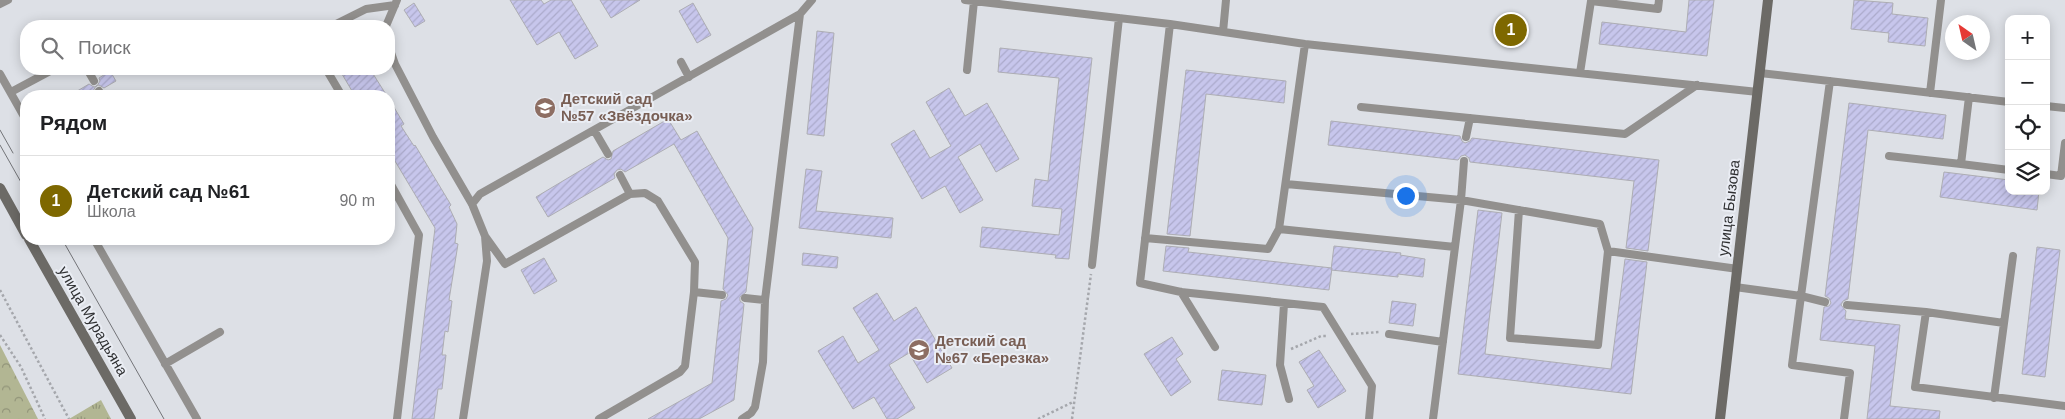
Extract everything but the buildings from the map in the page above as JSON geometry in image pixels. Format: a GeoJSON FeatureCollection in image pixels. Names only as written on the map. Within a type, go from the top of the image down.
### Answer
{"type":"FeatureCollection","features":[{"type":"Feature","properties":{"kind":"street","name":"улица Бызова"},"geometry":{"type":"LineString","coordinates":[[1720,419],[1768,0]]}},
{"type":"Feature","properties":{"kind":"street"},"geometry":{"type":"LineString","coordinates":[[0,188],[20,224]]}},
{"type":"Feature","properties":{"kind":"street","name":"улица Мурадьяна"},"geometry":{"type":"LineString","coordinates":[[31,245],[131,419]]}},
{"type":"Feature","properties":{"kind":"lane"},"geometry":{"type":"LineString","coordinates":[[0,4],[8,0]]}},
{"type":"Feature","properties":{"kind":"lane"},"geometry":{"type":"LineString","coordinates":[[472,204],[480,194],[800,14],[812,0]]}},
{"type":"Feature","properties":{"kind":"lane"},"geometry":{"type":"LineString","coordinates":[[965,0],[1170,24],[1305,44],[1758,92]]}},
{"type":"Feature","properties":{"kind":"lane"},"geometry":{"type":"LineString","coordinates":[[1223,32],[1226,0]]}},
{"type":"Feature","properties":{"kind":"lane"},"geometry":{"type":"LineString","coordinates":[[1580,72],[1591,1],[1658,9],[1659,0]]}},
{"type":"Feature","properties":{"kind":"lane"},"geometry":{"type":"LineString","coordinates":[[1930,93],[1942,0]]}},
{"type":"Feature","properties":{"kind":"lane"},"geometry":{"type":"LineString","coordinates":[[967,70],[974,1]]}},
{"type":"Feature","properties":{"kind":"lane"},"geometry":{"type":"LineString","coordinates":[[344,20],[366,9],[396,3]]}},
{"type":"Feature","properties":{"kind":"lane"},"geometry":{"type":"LineString","coordinates":[[389,20],[396,3]]}},
{"type":"Feature","properties":{"kind":"lane"},"geometry":{"type":"LineString","coordinates":[[742,419],[753,416],[763,362],[765,300],[800,14]]}},
{"type":"Feature","properties":{"kind":"lane"},"geometry":{"type":"LineString","coordinates":[[1092,265],[1118,18]]}},
{"type":"Feature","properties":{"kind":"lane"},"geometry":{"type":"LineString","coordinates":[[1170,24],[1140,282],[1181,292],[1323,307],[1372,386],[1368,419]]}},
{"type":"Feature","properties":{"kind":"lane"},"geometry":{"type":"LineString","coordinates":[[1145,238],[1268,249],[1279,229],[1305,44]]}},
{"type":"Feature","properties":{"kind":"lane"},"geometry":{"type":"LineString","coordinates":[[681,62],[689,77]]}},
{"type":"Feature","properties":{"kind":"lane"},"geometry":{"type":"LineString","coordinates":[[395,64],[429,129],[472,204],[485,236],[505,264],[630,194],[645,193],[658,201],[695,262],[694,292],[686,366],[680,372],[599,419]]}},
{"type":"Feature","properties":{"kind":"lane"},"geometry":{"type":"LineString","coordinates":[[1760,73],[2005,102]]}},
{"type":"Feature","properties":{"kind":"lane"},"geometry":{"type":"LineString","coordinates":[[0,74],[20,109]]}},
{"type":"Feature","properties":{"kind":"lane"},"geometry":{"type":"LineString","coordinates":[[11,92],[43,75]]}},
{"type":"Feature","properties":{"kind":"lane"},"geometry":{"type":"LineString","coordinates":[[90,75],[94,81]]}},
{"type":"Feature","properties":{"kind":"lane"},"geometry":{"type":"LineString","coordinates":[[330,75],[338,90]]}},
{"type":"Feature","properties":{"kind":"lane"},"geometry":{"type":"LineString","coordinates":[[1830,81],[1792,365],[1850,373],[1844,419]]}},
{"type":"Feature","properties":{"kind":"lane"},"geometry":{"type":"LineString","coordinates":[[1361,107],[1625,134],[1697,85]]}},
{"type":"Feature","properties":{"kind":"lane"},"geometry":{"type":"LineString","coordinates":[[1961,164],[1969,97]]}},
{"type":"Feature","properties":{"kind":"lane"},"geometry":{"type":"LineString","coordinates":[[2050,106],[2065,108]]}},
{"type":"Feature","properties":{"kind":"lane"},"geometry":{"type":"LineString","coordinates":[[1466,137],[1470,118]]}},
{"type":"Feature","properties":{"kind":"lane"},"geometry":{"type":"LineString","coordinates":[[594,130],[608,154]]}},
{"type":"Feature","properties":{"kind":"lane"},"geometry":{"type":"LineString","coordinates":[[2050,175],[2061,176],[2065,143]]}},
{"type":"Feature","properties":{"kind":"lane"},"geometry":{"type":"LineString","coordinates":[[1888,156],[2005,170]]}},
{"type":"Feature","properties":{"kind":"lane"},"geometry":{"type":"LineString","coordinates":[[1433,419],[1461,200],[1464,161]]}},
{"type":"Feature","properties":{"kind":"lane"},"geometry":{"type":"LineString","coordinates":[[620,176],[630,194]]}},
{"type":"Feature","properties":{"kind":"lane"},"geometry":{"type":"LineString","coordinates":[[1286,184],[1461,200],[1519,210],[1600,224],[1608,251],[1598,345],[1510,338],[1519,210]]}},
{"type":"Feature","properties":{"kind":"lane"},"geometry":{"type":"LineString","coordinates":[[395,192],[419,235],[397,419]]}},
{"type":"Feature","properties":{"kind":"lane"},"geometry":{"type":"LineString","coordinates":[[1279,229],[1455,247]]}},
{"type":"Feature","properties":{"kind":"lane"},"geometry":{"type":"LineString","coordinates":[[463,419],[487,261],[485,236]]}},
{"type":"Feature","properties":{"kind":"lane"},"geometry":{"type":"LineString","coordinates":[[97,245],[197,419]]}},
{"type":"Feature","properties":{"kind":"lane"},"geometry":{"type":"LineString","coordinates":[[1608,251],[1738,269]]}},
{"type":"Feature","properties":{"kind":"lane"},"geometry":{"type":"LineString","coordinates":[[1994,398],[2013,256]]}},
{"type":"Feature","properties":{"kind":"lane"},"geometry":{"type":"LineString","coordinates":[[1736,287],[1801,296],[1824,302]]}},
{"type":"Feature","properties":{"kind":"lane"},"geometry":{"type":"LineString","coordinates":[[694,292],[722,295]]}},
{"type":"Feature","properties":{"kind":"lane"},"geometry":{"type":"LineString","coordinates":[[1181,292],[1215,347]]}},
{"type":"Feature","properties":{"kind":"lane"},"geometry":{"type":"LineString","coordinates":[[745,298],[765,300]]}},
{"type":"Feature","properties":{"kind":"lane"},"geometry":{"type":"LineString","coordinates":[[1284,304],[1280,365],[1289,399]]}},
{"type":"Feature","properties":{"kind":"lane"},"geometry":{"type":"LineString","coordinates":[[1847,305],[1926,312],[2004,323]]}},
{"type":"Feature","properties":{"kind":"lane"},"geometry":{"type":"LineString","coordinates":[[1926,312],[1915,387],[2065,406]]}},
{"type":"Feature","properties":{"kind":"lane"},"geometry":{"type":"LineString","coordinates":[[165,364],[220,332]]}},
{"type":"Feature","properties":{"kind":"lane"},"geometry":{"type":"LineString","coordinates":[[1389,334],[1443,342]]}},
{"type":"Feature","properties":{"kind":"path"},"geometry":{"type":"LineString","coordinates":[[1072,419],[1092,265]]}},
{"type":"Feature","properties":{"kind":"path"},"geometry":{"type":"LineString","coordinates":[[0,290],[70,419]]}},
{"type":"Feature","properties":{"kind":"path"},"geometry":{"type":"LineString","coordinates":[[0,335],[21,367],[45,419]]}},
{"type":"Feature","properties":{"kind":"path"},"geometry":{"type":"LineString","coordinates":[[1038,419],[1073,402]]}},
{"type":"Feature","properties":{"kind":"green space"},"geometry":{"type":"Polygon","coordinates":[[[0,345],[38,419],[0,419],[0,345]]]}},
{"type":"Feature","properties":{"kind":"green space"},"geometry":{"type":"Polygon","coordinates":[[[101,400],[111,419],[69,419],[101,400]]]}},
{"type":"Feature","properties":{"kind":"tram line"},"geometry":{"type":"LineString","coordinates":[[0,130],[13,153]]}},
{"type":"Feature","properties":{"kind":"tram line"},"geometry":{"type":"LineString","coordinates":[[0,145],[20,180]]}},
{"type":"Feature","properties":{"kind":"tram line"},"geometry":{"type":"LineString","coordinates":[[65,245],[164,419]]}},
{"type":"Feature","properties":{"kind":"place","name":"Детский сад №61"},"geometry":{"type":"Point","coordinates":[1511,30]}},
{"type":"Feature","properties":{"kind":"place","name":"Детский сад №57 «Звёздочка»"},"geometry":{"type":"Point","coordinates":[545,108]}},
{"type":"Feature","properties":{"kind":"place","name":"Детский сад №67 «Березка»"},"geometry":{"type":"Point","coordinates":[919,350]}}]}
